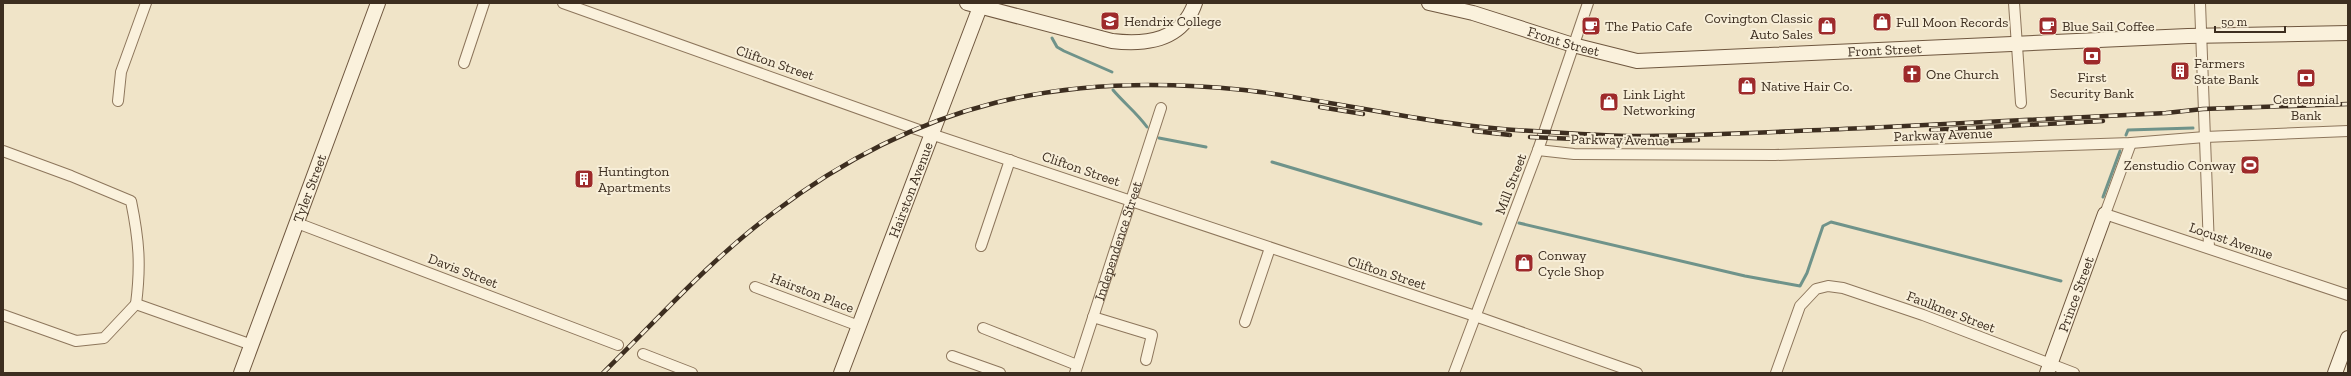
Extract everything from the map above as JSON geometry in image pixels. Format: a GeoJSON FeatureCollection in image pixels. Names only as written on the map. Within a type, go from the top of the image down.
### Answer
{"type":"FeatureCollection","features":[{"type":"Feature","properties":{"kind":"street"},"geometry":{"type":"LineString","coordinates":[[118,101],[121,72],[146,3]]}},
{"type":"Feature","properties":{"kind":"street","name":"Tyler Street"},"geometry":{"type":"LineString","coordinates":[[241,373],[378,3]]}},
{"type":"Feature","properties":{"kind":"street"},"geometry":{"type":"LineString","coordinates":[[464,63],[484,3]]}},
{"type":"Feature","properties":{"kind":"street","name":"Clifton Street"},"geometry":{"type":"LineString","coordinates":[[562,3],[933,134],[1475,316],[1637,373]]}},
{"type":"Feature","properties":{"kind":"street"},"geometry":{"type":"LineString","coordinates":[[974,5],[1112,41],[1135,44],[1154,42],[1167,36],[1183,23],[1195,3]]}},
{"type":"Feature","properties":{"kind":"street","name":"Front Street"},"geometry":{"type":"LineString","coordinates":[[1429,3],[1473,13],[1573,45],[1637,61],[1660,62],[2200,36],[2348,33]]}},
{"type":"Feature","properties":{"kind":"street","name":"Mill Street"},"geometry":{"type":"LineString","coordinates":[[1454,373],[1538,150],[1588,3]]}},
{"type":"Feature","properties":{"kind":"street"},"geometry":{"type":"LineString","coordinates":[[2014,3],[2021,103]]}},
{"type":"Feature","properties":{"kind":"street"},"geometry":{"type":"LineString","coordinates":[[2200,3],[2200,36],[2209,248]]}},
{"type":"Feature","properties":{"kind":"street","name":"Hairston Avenue"},"geometry":{"type":"LineString","coordinates":[[841,373],[933,134],[974,5]]}},
{"type":"Feature","properties":{"kind":"street","name":"Independence Street"},"geometry":{"type":"LineString","coordinates":[[1076,369],[1132,202],[1161,108]]}},
{"type":"Feature","properties":{"kind":"street","name":"Parkway Avenue"},"geometry":{"type":"LineString","coordinates":[[1538,150],[1574,154],[1770,155],[2131,143],[2205,137],[2348,131]]}},
{"type":"Feature","properties":{"kind":"street"},"geometry":{"type":"LineString","coordinates":[[2105,214],[2131,143]]}},
{"type":"Feature","properties":{"kind":"street"},"geometry":{"type":"LineString","coordinates":[[3,151],[71,176],[130,201],[139,240],[140,273],[136,304],[104,338],[76,341],[3,315]]}},
{"type":"Feature","properties":{"kind":"street"},"geometry":{"type":"LineString","coordinates":[[981,246],[1010,160]]}},
{"type":"Feature","properties":{"kind":"street","name":"Locust Avenue"},"geometry":{"type":"LineString","coordinates":[[2105,214],[2348,296]]}},
{"type":"Feature","properties":{"kind":"street","name":"Prince Street"},"geometry":{"type":"LineString","coordinates":[[2048,369],[2105,214]]}},
{"type":"Feature","properties":{"kind":"street","name":"Davis Street"},"geometry":{"type":"LineString","coordinates":[[297,223],[618,345]]}},
{"type":"Feature","properties":{"kind":"street"},"geometry":{"type":"LineString","coordinates":[[1245,322],[1270,248]]}},
{"type":"Feature","properties":{"kind":"street","name":"Hairston Place"},"geometry":{"type":"LineString","coordinates":[[755,286],[859,326]]}},
{"type":"Feature","properties":{"kind":"street","name":"Faulkner Street"},"geometry":{"type":"LineString","coordinates":[[1776,373],[1800,306],[1816,289],[1828,286],[1843,288],[1922,315],[2048,369],[2074,373]]}},
{"type":"Feature","properties":{"kind":"street"},"geometry":{"type":"LineString","coordinates":[[136,304],[252,345]]}},
{"type":"Feature","properties":{"kind":"street"},"geometry":{"type":"LineString","coordinates":[[1093,317],[1152,335],[1146,360]]}},
{"type":"Feature","properties":{"kind":"street"},"geometry":{"type":"LineString","coordinates":[[983,328],[1076,369]]}},
{"type":"Feature","properties":{"kind":"street"},"geometry":{"type":"LineString","coordinates":[[2335,373],[2348,338]]}},
{"type":"Feature","properties":{"kind":"street"},"geometry":{"type":"LineString","coordinates":[[643,354],[692,373]]}},
{"type":"Feature","properties":{"kind":"street"},"geometry":{"type":"LineString","coordinates":[[952,356],[1000,373]]}},
{"type":"Feature","properties":{"kind":"waterway"},"geometry":{"type":"LineString","coordinates":[[1052,38],[1057,47],[1064,51],[1112,72]]}},
{"type":"Feature","properties":{"kind":"waterway"},"geometry":{"type":"LineString","coordinates":[[1113,90],[1147,127]]}},
{"type":"Feature","properties":{"kind":"waterway"},"geometry":{"type":"LineString","coordinates":[[2126,135],[2128,130],[2193,128]]}},
{"type":"Feature","properties":{"kind":"waterway"},"geometry":{"type":"LineString","coordinates":[[1159,138],[1206,147]]}},
{"type":"Feature","properties":{"kind":"waterway"},"geometry":{"type":"LineString","coordinates":[[2103,197],[2120,151]]}},
{"type":"Feature","properties":{"kind":"waterway"},"geometry":{"type":"LineString","coordinates":[[1272,162],[1481,224]]}},
{"type":"Feature","properties":{"kind":"waterway"},"geometry":{"type":"LineString","coordinates":[[1519,223],[1745,276],[1800,286],[1807,273],[1823,226],[1831,222],[2061,281]]}},
{"type":"Feature","properties":{"kind":"railway"},"geometry":{"type":"LineString","coordinates":[[603,373],[685,290],[728,250],[773,213],[828,175],[883,144],[938,120],[995,103],[1054,91],[1115,86],[1178,85],[1244,90],[1316,100],[1424,119],[1497,129],[1633,136],[1866,128],[2166,113],[2203,109],[2348,104]]}},
{"type":"Feature","properties":{"kind":"railway"},"geometry":{"type":"LineString","coordinates":[[1320,107],[1363,114]]}},
{"type":"Feature","properties":{"kind":"railway"},"geometry":{"type":"LineString","coordinates":[[1931,130],[2103,121]]}},
{"type":"Feature","properties":{"kind":"railway"},"geometry":{"type":"LineString","coordinates":[[1474,131],[1510,135]]}},
{"type":"Feature","properties":{"kind":"railway"},"geometry":{"type":"LineString","coordinates":[[1530,137],[1643,142],[1698,140]]}},
{"type":"Feature","properties":{"kind":"place","name":"Hendrix College"},"geometry":{"type":"Point","coordinates":[1110,21]}},
{"type":"Feature","properties":{"kind":"place","name":"Full Moon Records"},"geometry":{"type":"Point","coordinates":[1882,22]}},
{"type":"Feature","properties":{"kind":"place","name":"The Patio Cafe"},"geometry":{"type":"Point","coordinates":[1591,26]}},
{"type":"Feature","properties":{"kind":"place","name":"Covington Classic Auto Sales"},"geometry":{"type":"Point","coordinates":[1827,26]}},
{"type":"Feature","properties":{"kind":"place","name":"Blue Sail Coffee"},"geometry":{"type":"Point","coordinates":[2048,26]}},
{"type":"Feature","properties":{"kind":"place","name":"First Security Bank"},"geometry":{"type":"Point","coordinates":[2092,56]}},
{"type":"Feature","properties":{"kind":"place","name":"Farmers State Bank"},"geometry":{"type":"Point","coordinates":[2180,71]}},
{"type":"Feature","properties":{"kind":"place","name":"One Church"},"geometry":{"type":"Point","coordinates":[1912,74]}},
{"type":"Feature","properties":{"kind":"place","name":"Centennial Bank"},"geometry":{"type":"Point","coordinates":[2306,78]}},
{"type":"Feature","properties":{"kind":"place","name":"Native Hair Co."},"geometry":{"type":"Point","coordinates":[1747,86]}},
{"type":"Feature","properties":{"kind":"place","name":"Link Light Networking"},"geometry":{"type":"Point","coordinates":[1609,102]}},
{"type":"Feature","properties":{"kind":"place","name":"Zenstudio Conway"},"geometry":{"type":"Point","coordinates":[2250,165]}},
{"type":"Feature","properties":{"kind":"place","name":"Huntington Apartments"},"geometry":{"type":"Point","coordinates":[584,179]}},
{"type":"Feature","properties":{"kind":"place","name":"Conway Cycle Shop"},"geometry":{"type":"Point","coordinates":[1524,263]}}]}
